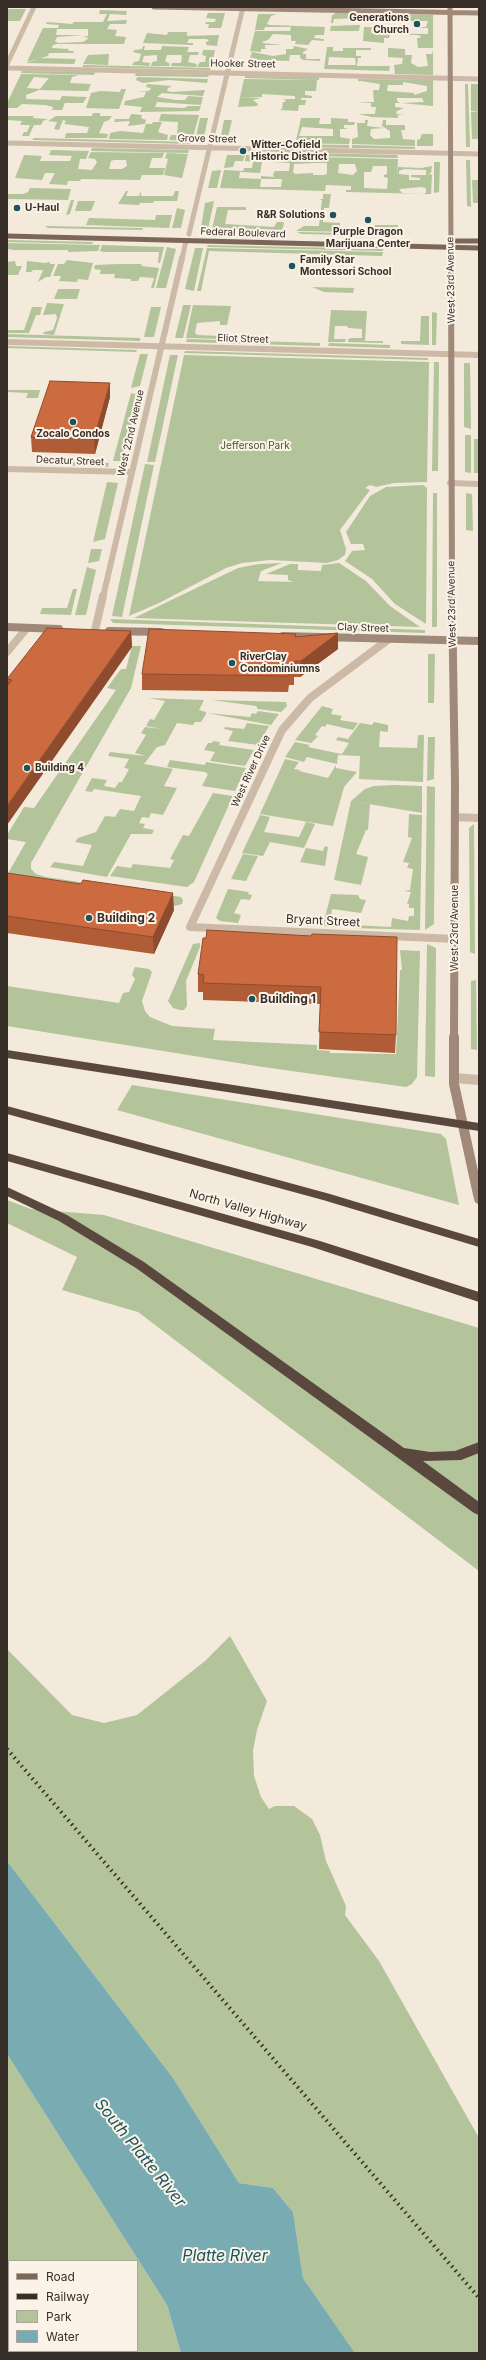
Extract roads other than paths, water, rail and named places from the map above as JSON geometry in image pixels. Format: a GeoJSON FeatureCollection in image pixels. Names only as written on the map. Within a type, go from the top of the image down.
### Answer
{"type":"FeatureCollection","features":[{"type":"Feature","properties":{"kind":"highway"},"geometry":{"type":"LineString","coordinates":[[7,1054],[334,1106],[479,1127]]}},
{"type":"Feature","properties":{"kind":"highway"},"geometry":{"type":"LineString","coordinates":[[7,1110],[326,1197],[479,1243]]}},
{"type":"Feature","properties":{"kind":"highway","name":"North Valley Highway"},"geometry":{"type":"LineString","coordinates":[[7,1157],[316,1244],[479,1297]]}},
{"type":"Feature","properties":{"kind":"highway"},"geometry":{"type":"LineString","coordinates":[[7,1191],[63,1218],[140,1265],[479,1509]]}},
{"type":"Feature","properties":{"kind":"highway"},"geometry":{"type":"LineString","coordinates":[[400,1452],[430,1458],[456,1456],[479,1447]]}},
{"type":"Feature","properties":{"kind":"main road","name":"Federal Boulevard"},"geometry":{"type":"LineString","coordinates":[[7,229],[479,241]]}},
{"type":"Feature","properties":{"kind":"main road","name":"Federal Boulevard"},"geometry":{"type":"LineString","coordinates":[[7,236],[479,248]]}},
{"type":"Feature","properties":{"kind":"street"},"geometry":{"type":"LineString","coordinates":[[7,64],[34,7]]}},
{"type":"Feature","properties":{"kind":"street"},"geometry":{"type":"LineString","coordinates":[[154,7],[479,14]]}},
{"type":"Feature","properties":{"kind":"street","name":"West 23rd Avenue"},"geometry":{"type":"LineString","coordinates":[[450,7],[450,248],[452,354],[450,483],[455,817],[454,1084],[479,1198]]}},
{"type":"Feature","properties":{"kind":"street"},"geometry":{"type":"LineString","coordinates":[[189,234],[243,8]]}},
{"type":"Feature","properties":{"kind":"street","name":"Hooker Street"},"geometry":{"type":"LineString","coordinates":[[7,68],[479,79]]}},
{"type":"Feature","properties":{"kind":"street","name":"Grove Street"},"geometry":{"type":"LineString","coordinates":[[7,143],[479,154]]}},
{"type":"Feature","properties":{"kind":"street","name":"West 22nd Avenue"},"geometry":{"type":"LineString","coordinates":[[169,633],[91,630],[132,472],[186,240]]}},
{"type":"Feature","properties":{"kind":"street","name":"Eliot Street"},"geometry":{"type":"LineString","coordinates":[[7,342],[479,355]]}},
{"type":"Feature","properties":{"kind":"street","name":"Decatur Street"},"geometry":{"type":"LineString","coordinates":[[7,469],[132,472]]}},
{"type":"Feature","properties":{"kind":"street"},"geometry":{"type":"LineString","coordinates":[[450,483],[479,484]]}},
{"type":"Feature","properties":{"kind":"street"},"geometry":{"type":"LineString","coordinates":[[7,627],[65,629]]}},
{"type":"Feature","properties":{"kind":"street"},"geometry":{"type":"LineString","coordinates":[[7,652],[27,628]]}},
{"type":"Feature","properties":{"kind":"street","name":"Clay Street"},"geometry":{"type":"LineString","coordinates":[[271,636],[479,641]]}},
{"type":"Feature","properties":{"kind":"street","name":"West River Drive"},"geometry":{"type":"LineString","coordinates":[[190,927],[282,730],[310,698],[389,639]]}},
{"type":"Feature","properties":{"kind":"street"},"geometry":{"type":"LineString","coordinates":[[455,817],[479,818]]}},
{"type":"Feature","properties":{"kind":"street","name":"Bryant Street"},"geometry":{"type":"LineString","coordinates":[[190,927],[455,939]]}},
{"type":"Feature","properties":{"kind":"street"},"geometry":{"type":"LineString","coordinates":[[455,1078],[479,1080]]}},
{"type":"Feature","properties":{"kind":"water","name":"Platte River"},"geometry":{"type":"Polygon","coordinates":[[[7,1861],[173,2078],[239,2183],[273,2188],[293,2212],[303,2278],[355,2353],[181,2353],[167,2305],[7,2054],[7,1861]]]}},
{"type":"Feature","properties":{"kind":"railway"},"geometry":{"type":"LineString","coordinates":[[7,1749],[479,2298]]}},
{"type":"Feature","properties":{"kind":"place","name":"Generations Church"},"geometry":{"type":"Point","coordinates":[417,24]}},
{"type":"Feature","properties":{"kind":"place","name":"Witter-Cofield Historic District"},"geometry":{"type":"Point","coordinates":[243,151]}},
{"type":"Feature","properties":{"kind":"place","name":"U-Haul"},"geometry":{"type":"Point","coordinates":[17,208]}},
{"type":"Feature","properties":{"kind":"place","name":"R&R Solutions"},"geometry":{"type":"Point","coordinates":[333,215]}},
{"type":"Feature","properties":{"kind":"place","name":"Purple Dragon Marijuana Center"},"geometry":{"type":"Point","coordinates":[368,220]}},
{"type":"Feature","properties":{"kind":"place","name":"Family Star Montessori School"},"geometry":{"type":"Point","coordinates":[292,266]}},
{"type":"Feature","properties":{"kind":"place","name":"Zocalo Condos"},"geometry":{"type":"Point","coordinates":[73,422]}},
{"type":"Feature","properties":{"kind":"place","name":"RiverClay Condominiumns"},"geometry":{"type":"Point","coordinates":[232,663]}},
{"type":"Feature","properties":{"kind":"place","name":"Building 4"},"geometry":{"type":"Point","coordinates":[27,768]}},
{"type":"Feature","properties":{"kind":"place","name":"Building 2"},"geometry":{"type":"Point","coordinates":[89,918]}},
{"type":"Feature","properties":{"kind":"place","name":"Building 1"},"geometry":{"type":"Point","coordinates":[252,999]}},
{"type":"Feature","properties":{"kind":"park label","name":"Jefferson Park"},"geometry":{"type":"Point","coordinates":[255,446]}},
{"type":"Feature","properties":{"kind":"water label","name":"South Platte River"},"geometry":{"type":"Point","coordinates":[140,2153]}}]}
